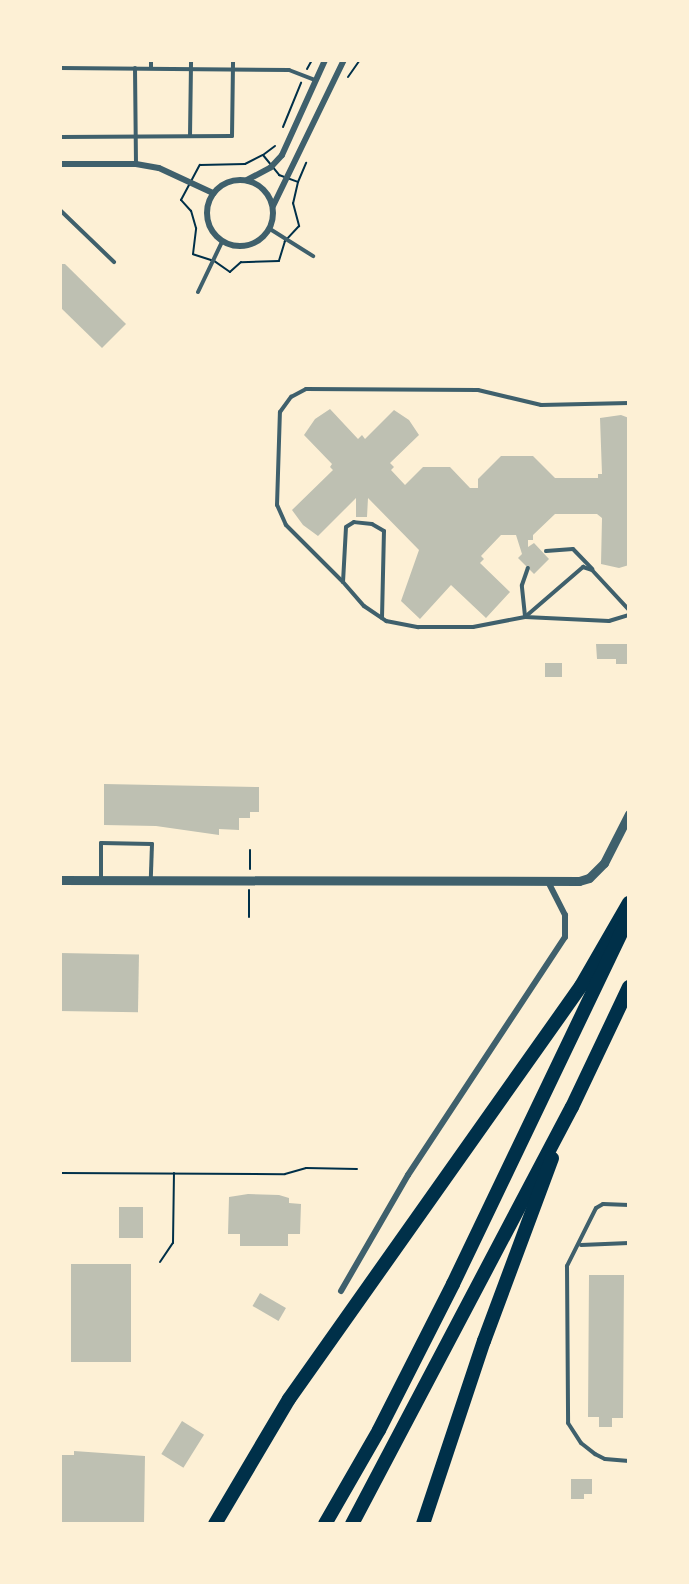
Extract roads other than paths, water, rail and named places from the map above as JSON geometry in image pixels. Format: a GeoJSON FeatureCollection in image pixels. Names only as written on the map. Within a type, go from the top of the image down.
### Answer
{"type":"FeatureCollection","features":[{"type":"Feature","properties":{"kind":"highway"},"geometry":{"type":"LineString","coordinates":[[215,1524],[289,1399],[581,986],[629,903]]}},
{"type":"Feature","properties":{"kind":"highway"},"geometry":{"type":"LineString","coordinates":[[325,1524],[379,1430],[453,1284],[629,916]]}},
{"type":"Feature","properties":{"kind":"highway"},"geometry":{"type":"LineString","coordinates":[[352,1524],[572,1107],[629,987]]}},
{"type":"Feature","properties":{"kind":"highway"},"geometry":{"type":"LineString","coordinates":[[423,1524],[484,1341],[572,1107]]}},
{"type":"Feature","properties":{"kind":"street"},"geometry":{"type":"LineString","coordinates":[[247,180],[271,167],[282,155],[313,79],[325,60]]}},
{"type":"Feature","properties":{"kind":"street"},"geometry":{"type":"LineString","coordinates":[[273,207],[258,184],[247,180],[231,181],[213,194],[206,214],[208,225],[222,242],[243,247],[263,238],[270,229],[273,207],[286,177],[344,60]]}},
{"type":"Feature","properties":{"kind":"street"},"geometry":{"type":"LineString","coordinates":[[60,164],[136,164],[159,168],[213,194]]}},
{"type":"Feature","properties":{"kind":"street"},"geometry":{"type":"LineString","coordinates":[[60,880],[549,883],[589,878],[604,863],[629,814]]}},
{"type":"Feature","properties":{"kind":"street"},"geometry":{"type":"LineString","coordinates":[[341,1291],[408,1174],[565,937],[565,915],[549,883]]}},
{"type":"Feature","properties":{"kind":"lane"},"geometry":{"type":"LineString","coordinates":[[151,68],[152,60]]}},
{"type":"Feature","properties":{"kind":"lane"},"geometry":{"type":"LineString","coordinates":[[190,136],[191,60]]}},
{"type":"Feature","properties":{"kind":"lane"},"geometry":{"type":"LineString","coordinates":[[60,137],[232,136],[233,60]]}},
{"type":"Feature","properties":{"kind":"lane"},"geometry":{"type":"LineString","coordinates":[[60,68],[289,70],[313,79]]}},
{"type":"Feature","properties":{"kind":"lane"},"geometry":{"type":"LineString","coordinates":[[135,68],[136,164]]}},
{"type":"Feature","properties":{"kind":"lane"},"geometry":{"type":"LineString","coordinates":[[60,210],[114,262]]}},
{"type":"Feature","properties":{"kind":"lane"},"geometry":{"type":"LineString","coordinates":[[270,229],[285,241],[313,256]]}},
{"type":"Feature","properties":{"kind":"lane"},"geometry":{"type":"LineString","coordinates":[[198,292],[222,242]]}},
{"type":"Feature","properties":{"kind":"lane"},"geometry":{"type":"LineString","coordinates":[[629,403],[541,405],[478,390],[306,389],[291,397],[280,412],[277,505],[286,525],[382,618],[418,627],[473,627],[525,617],[609,621],[629,615]]}},
{"type":"Feature","properties":{"kind":"lane"},"geometry":{"type":"LineString","coordinates":[[343,582],[346,527],[354,522],[372,524],[384,531],[382,618]]}},
{"type":"Feature","properties":{"kind":"lane"},"geometry":{"type":"LineString","coordinates":[[546,551],[573,549],[629,610]]}},
{"type":"Feature","properties":{"kind":"lane"},"geometry":{"type":"LineString","coordinates":[[525,617],[575,571],[583,567],[592,570]]}},
{"type":"Feature","properties":{"kind":"lane"},"geometry":{"type":"LineString","coordinates":[[525,617],[522,585],[528,568]]}},
{"type":"Feature","properties":{"kind":"lane"},"geometry":{"type":"LineString","coordinates":[[100,880],[101,843],[111,843],[152,844],[151,881]]}},
{"type":"Feature","properties":{"kind":"lane"},"geometry":{"type":"LineString","coordinates":[[629,1205],[603,1204],[596,1208],[580,1245],[572,1252],[567,1266],[568,1423],[576,1438],[595,1454],[605,1459],[629,1461]]}},
{"type":"Feature","properties":{"kind":"lane"},"geometry":{"type":"LineString","coordinates":[[580,1245],[629,1243]]}}]}
